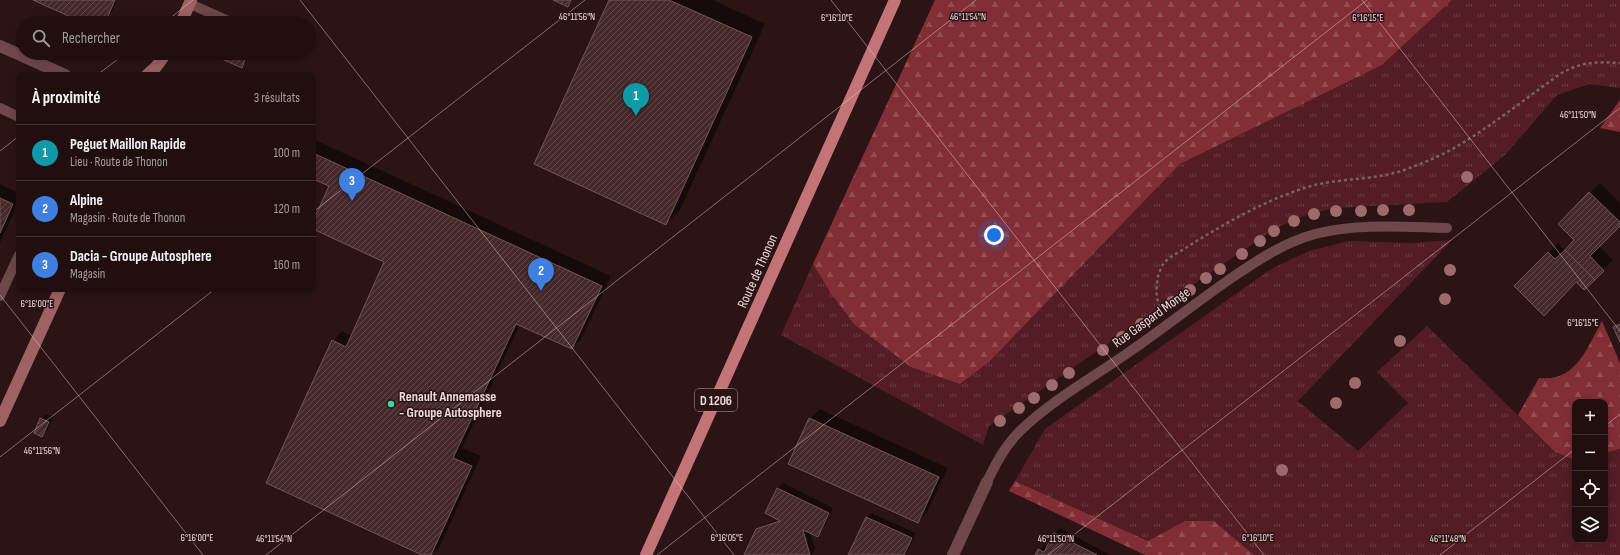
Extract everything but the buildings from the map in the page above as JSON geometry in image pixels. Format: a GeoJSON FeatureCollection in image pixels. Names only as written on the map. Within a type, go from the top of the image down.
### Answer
{"type":"FeatureCollection","features":[{"type":"Feature","properties":{"kind":"main road","name":"Route de Thonon"},"geometry":{"type":"LineString","coordinates":[[646,555],[895,0]]}},
{"type":"Feature","properties":{"kind":"street"},"geometry":{"type":"LineString","coordinates":[[184,16],[190,2]]}},
{"type":"Feature","properties":{"kind":"street"},"geometry":{"type":"LineString","coordinates":[[0,46],[16,53]]}},
{"type":"Feature","properties":{"kind":"street"},"geometry":{"type":"LineString","coordinates":[[31,60],[58,72]]}},
{"type":"Feature","properties":{"kind":"street"},"geometry":{"type":"LineString","coordinates":[[150,72],[161,60]]}},
{"type":"Feature","properties":{"kind":"street"},"geometry":{"type":"LineString","coordinates":[[0,421],[59,292]]}},
{"type":"Feature","properties":{"kind":"street","name":"Rue Gaspard Monge"},"geometry":{"type":"LineString","coordinates":[[953,555],[987,482]]}},
{"type":"Feature","properties":{"kind":"lane"},"geometry":{"type":"LineString","coordinates":[[190,2],[219,16]]}},
{"type":"Feature","properties":{"kind":"lane"},"geometry":{"type":"LineString","coordinates":[[0,108],[16,116]]}},
{"type":"Feature","properties":{"kind":"lane","name":"Rue Gaspard Monge"},"geometry":{"type":"LineString","coordinates":[[987,482],[1003,451],[1026,425],[1054,402],[1132,350],[1200,299],[1265,255],[1303,238],[1329,231],[1363,227],[1447,228]]}},
{"type":"Feature","properties":{"kind":"lane"},"geometry":{"type":"LineString","coordinates":[[0,296],[16,261]]}},
{"type":"Feature","properties":{"kind":"path"},"geometry":{"type":"LineString","coordinates":[[1169,323],[1158,303],[1157,292],[1158,280],[1164,263],[1171,257],[1245,212],[1276,198],[1312,186],[1388,176],[1411,168],[1462,144],[1573,66],[1593,62],[1620,63]]}},
{"type":"Feature","properties":{"kind":"green space"},"geometry":{"type":"Polygon","coordinates":[[[935,0],[1452,0],[1382,65],[1180,164],[989,362],[960,384],[911,367],[854,324],[830,292],[813,264],[935,0]]]}},
{"type":"Feature","properties":{"kind":"green space"},"geometry":{"type":"Polygon","coordinates":[[[1452,0],[1620,0],[1620,88],[1589,84],[1557,95],[1506,154],[1447,202],[1335,208],[1309,214],[1274,229],[989,426],[983,445],[781,335],[813,264],[830,292],[989,362],[1180,164],[1382,65],[1452,0]]]}},
{"type":"Feature","properties":{"kind":"green space"},"geometry":{"type":"Polygon","coordinates":[[[1620,100],[1620,132],[1600,128],[1620,100]]]}},
{"type":"Feature","properties":{"kind":"green space"},"geometry":{"type":"Polygon","coordinates":[[[1452,240],[1298,401],[1358,451],[1408,403],[1377,372],[1427,326],[1555,452],[1572,459],[1572,543],[1608,543],[1608,452],[1620,449],[1620,555],[1254,555],[1214,521],[1185,521],[1148,541],[1015,481],[1045,429],[1271,269],[1309,251],[1349,241],[1411,243],[1452,240]]]}},
{"type":"Feature","properties":{"kind":"green space"},"geometry":{"type":"Polygon","coordinates":[[[1602,321],[1620,363],[1620,449],[1608,452],[1608,399],[1572,399],[1572,459],[1555,452],[1518,415],[1539,378],[1552,378],[1562,375],[1579,361],[1602,321]]]}},
{"type":"Feature","properties":{"kind":"green space"},"geometry":{"type":"Polygon","coordinates":[[[1015,481],[1148,541],[1185,521],[1214,521],[1254,555],[1145,555],[1009,491],[1015,481]]]}},
{"type":"Feature","properties":{"kind":"place","name":"Peguet Maillon Rapide"},"geometry":{"type":"Point","coordinates":[636,116]}},
{"type":"Feature","properties":{"kind":"place","name":"Dacia - Groupe Autosphere"},"geometry":{"type":"Point","coordinates":[352,201]}},
{"type":"Feature","properties":{"kind":"place","name":"Alpine"},"geometry":{"type":"Point","coordinates":[541,291]}},
{"type":"Feature","properties":{"kind":"place","name":"Renault Annemasse - Groupe Autosphere"},"geometry":{"type":"Point","coordinates":[391,404]}}]}
